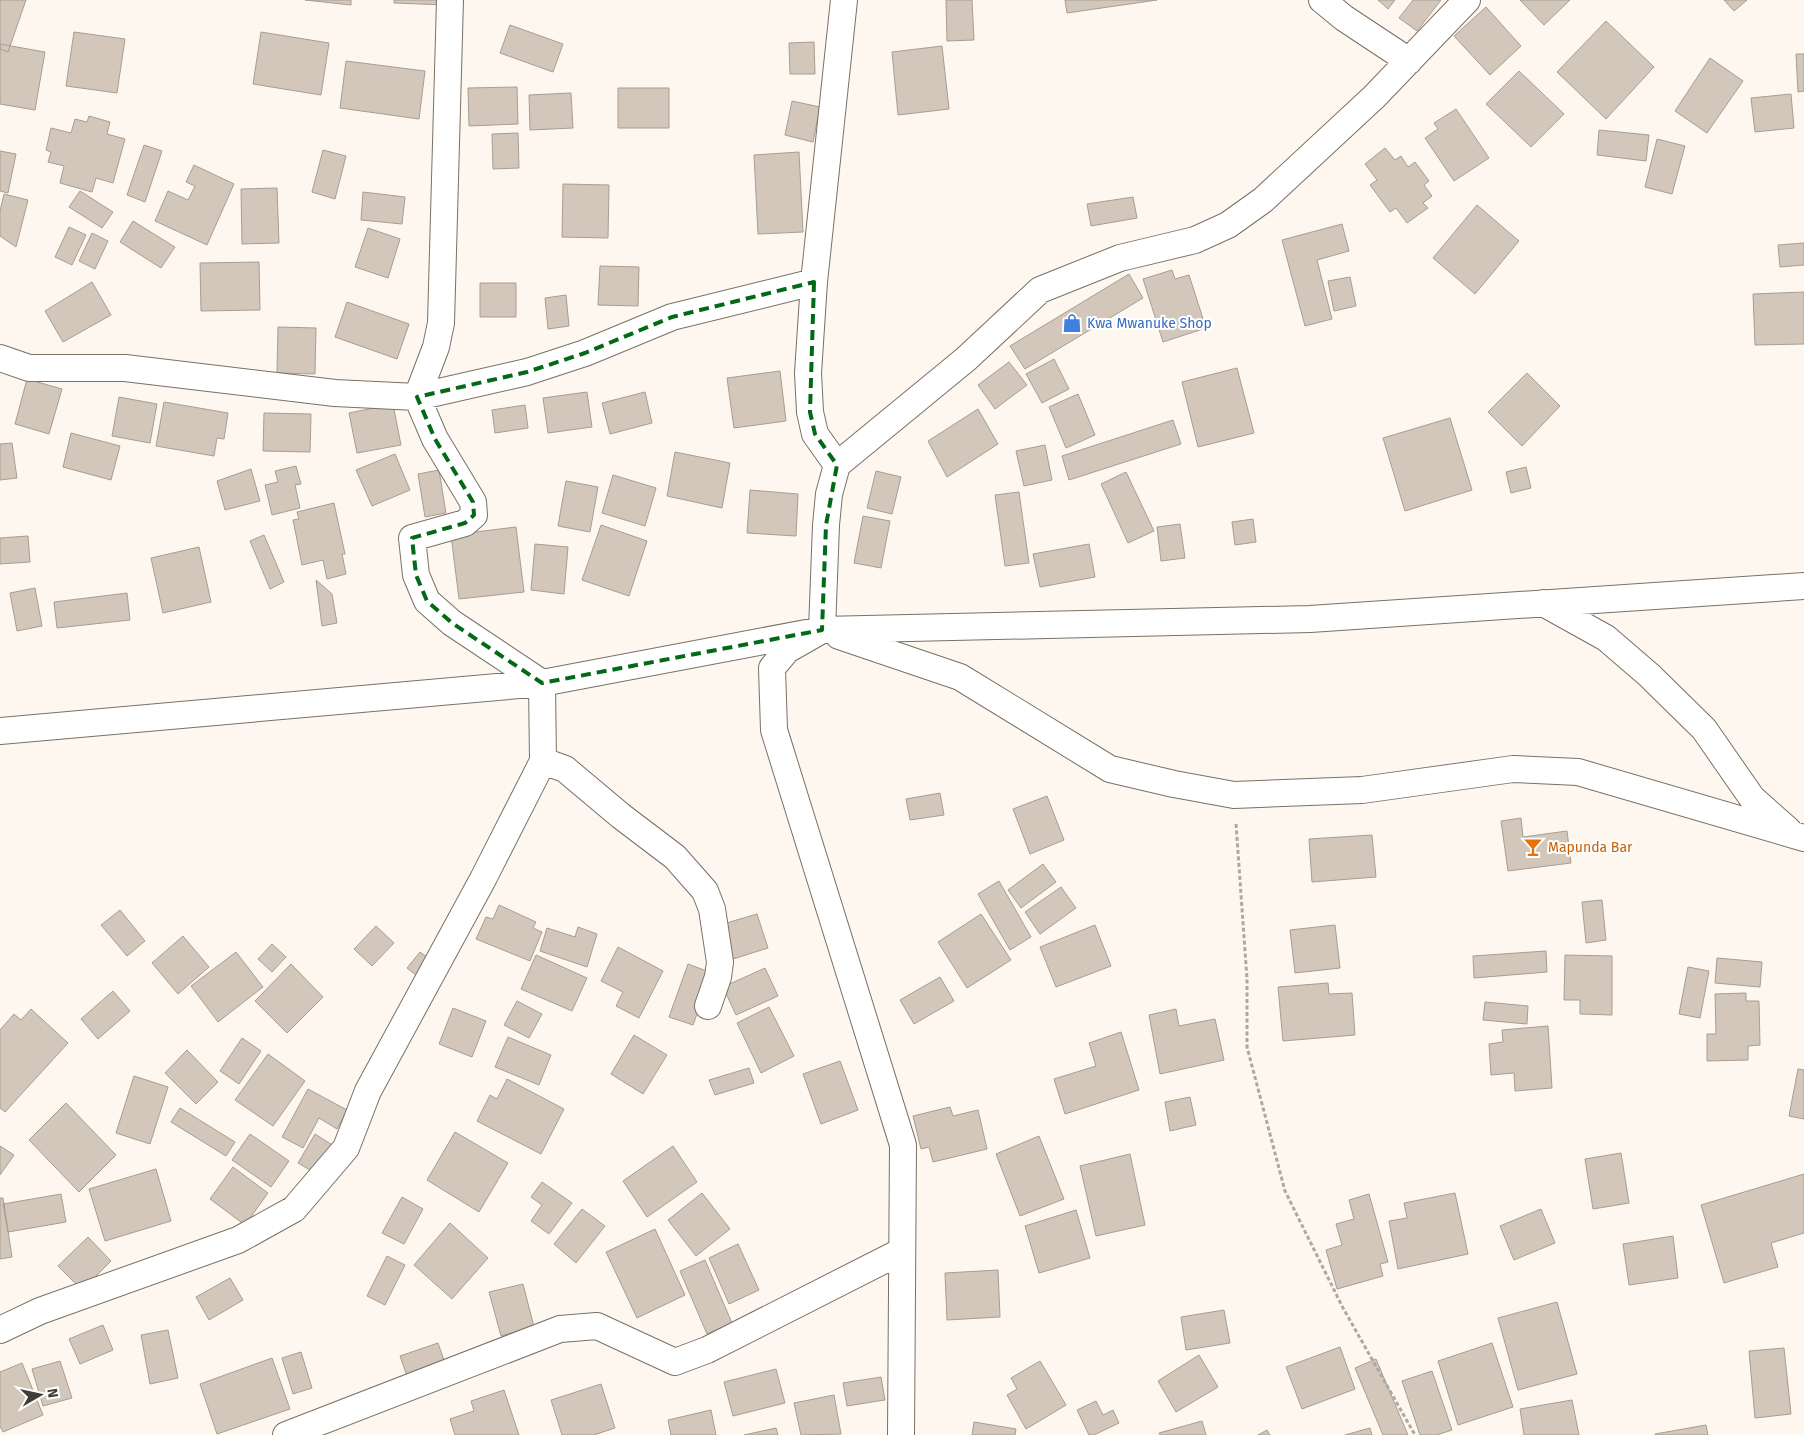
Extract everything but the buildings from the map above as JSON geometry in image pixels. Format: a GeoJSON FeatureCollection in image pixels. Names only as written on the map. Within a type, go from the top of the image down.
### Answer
{"type":"FeatureCollection","features":[{"type":"Feature","properties":{"kind":"street"},"geometry":{"type":"LineString","coordinates":[[450,0],[441,322],[436,347],[417,397],[435,439],[473,502],[474,515],[466,524],[412,538],[416,574],[427,601],[452,622],[542,683]]}},
{"type":"Feature","properties":{"kind":"street"},"geometry":{"type":"LineString","coordinates":[[837,465],[815,434],[810,412],[808,373],[814,282],[844,0]]}},
{"type":"Feature","properties":{"kind":"street"},"geometry":{"type":"LineString","coordinates":[[1322,0],[1344,18],[1409,61]]}},
{"type":"Feature","properties":{"kind":"street"},"geometry":{"type":"LineString","coordinates":[[822,630],[826,525],[829,494],[837,465],[966,359],[1040,290],[1120,258],[1195,240],[1228,225],[1263,200],[1374,97],[1466,0]]}},
{"type":"Feature","properties":{"kind":"street"},"geometry":{"type":"LineString","coordinates":[[0,358],[30,368],[125,368],[335,392],[417,397],[527,372],[586,353],[672,317],[814,282]]}},
{"type":"Feature","properties":{"kind":"street"},"geometry":{"type":"LineString","coordinates":[[0,730],[542,683],[822,630],[1310,619],[1804,586]]}},
{"type":"Feature","properties":{"kind":"street"},"geometry":{"type":"LineString","coordinates":[[1543,603],[1606,638],[1649,675],[1704,730],[1752,798],[1799,837]]}},
{"type":"Feature","properties":{"kind":"street"},"geometry":{"type":"LineString","coordinates":[[901,1435],[903,1145],[774,730],[772,668],[787,650],[822,630],[960,677],[1110,769],[1174,784],[1234,795],[1362,790],[1512,769],[1578,772],[1799,837]]}},
{"type":"Feature","properties":{"kind":"street"},"geometry":{"type":"LineString","coordinates":[[0,1330],[40,1311],[238,1240],[294,1209],[346,1148],[368,1091],[483,879],[543,761],[542,683]]}},
{"type":"Feature","properties":{"kind":"street"},"geometry":{"type":"LineString","coordinates":[[543,761],[565,769],[621,816],[675,857],[706,891],[712,909],[720,962],[718,977],[708,1006]]}},
{"type":"Feature","properties":{"kind":"street"},"geometry":{"type":"LineString","coordinates":[[286,1435],[560,1329],[597,1326],[675,1362],[707,1350],[902,1251]]}},
{"type":"Feature","properties":{"kind":"path"},"geometry":{"type":"LineString","coordinates":[[1234,795],[1247,979],[1247,1047],[1285,1191],[1343,1308],[1416,1435]]}},
{"type":"Feature","properties":{"kind":"highlighted area"},"geometry":{"type":"Polygon","coordinates":[[[814,282],[810,412],[815,434],[837,465],[826,525],[822,630],[542,683],[452,623],[427,601],[416,575],[412,538],[465,523],[474,515],[473,502],[435,439],[417,397],[527,372],[585,353],[672,317],[814,282]]]}},
{"type":"Feature","properties":{"kind":"place","name":"Kwa Mwanuke Shop"},"geometry":{"type":"Point","coordinates":[1072,323]}},
{"type":"Feature","properties":{"kind":"place","name":"Mapunda Bar"},"geometry":{"type":"Point","coordinates":[1533,847]}}]}
